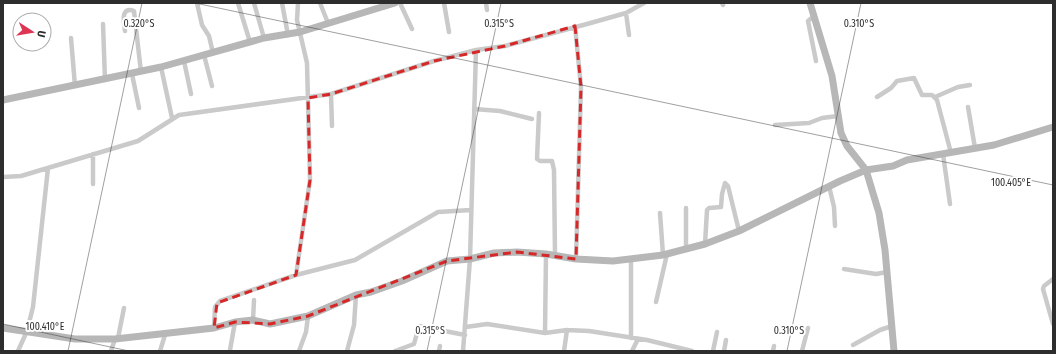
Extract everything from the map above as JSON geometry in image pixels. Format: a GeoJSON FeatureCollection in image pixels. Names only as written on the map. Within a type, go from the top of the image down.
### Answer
{"type":"FeatureCollection","features":[{"type":"Feature","properties":{"kind":"street"},"geometry":{"type":"LineString","coordinates":[[197,3],[203,27],[208,34],[213,53]]}},
{"type":"Feature","properties":{"kind":"street"},"geometry":{"type":"LineString","coordinates":[[238,3],[250,42]]}},
{"type":"Feature","properties":{"kind":"street"},"geometry":{"type":"LineString","coordinates":[[254,3],[264,38]]}},
{"type":"Feature","properties":{"kind":"street"},"geometry":{"type":"LineString","coordinates":[[282,3],[288,35]]}},
{"type":"Feature","properties":{"kind":"street"},"geometry":{"type":"LineString","coordinates":[[296,275],[310,180],[307,63],[297,20],[298,3]]}},
{"type":"Feature","properties":{"kind":"street"},"geometry":{"type":"LineString","coordinates":[[320,3],[328,23]]}},
{"type":"Feature","properties":{"kind":"street"},"geometry":{"type":"LineString","coordinates":[[3,100],[141,72],[264,38],[300,32],[395,3]]}},
{"type":"Feature","properties":{"kind":"street"},"geometry":{"type":"LineString","coordinates":[[400,3],[412,29]]}},
{"type":"Feature","properties":{"kind":"street"},"geometry":{"type":"LineString","coordinates":[[444,3],[449,32]]}},
{"type":"Feature","properties":{"kind":"street"},"geometry":{"type":"LineString","coordinates":[[486,3],[487,10]]}},
{"type":"Feature","properties":{"kind":"street"},"geometry":{"type":"LineString","coordinates":[[3,177],[20,176],[138,141],[164,126],[172,118],[179,115],[332,94],[434,61],[476,50],[505,46],[626,13],[644,3]]}},
{"type":"Feature","properties":{"kind":"street"},"geometry":{"type":"LineString","coordinates":[[810,3],[832,76],[843,139],[866,170],[883,232],[894,351]]}},
{"type":"Feature","properties":{"kind":"street"},"geometry":{"type":"LineString","coordinates":[[125,32],[123,15],[125,11],[134,11],[141,72]]}},
{"type":"Feature","properties":{"kind":"street"},"geometry":{"type":"LineString","coordinates":[[626,13],[629,36]]}},
{"type":"Feature","properties":{"kind":"street"},"geometry":{"type":"LineString","coordinates":[[814,16],[808,21],[816,61]]}},
{"type":"Feature","properties":{"kind":"street"},"geometry":{"type":"LineString","coordinates":[[102,24],[105,80]]}},
{"type":"Feature","properties":{"kind":"street"},"geometry":{"type":"LineString","coordinates":[[575,26],[581,87],[576,259]]}},
{"type":"Feature","properties":{"kind":"street"},"geometry":{"type":"LineString","coordinates":[[71,38],[75,86]]}},
{"type":"Feature","properties":{"kind":"street"},"geometry":{"type":"LineString","coordinates":[[463,351],[470,259],[476,50]]}},
{"type":"Feature","properties":{"kind":"street"},"geometry":{"type":"LineString","coordinates":[[204,55],[212,86]]}},
{"type":"Feature","properties":{"kind":"street"},"geometry":{"type":"LineString","coordinates":[[184,61],[191,94]]}},
{"type":"Feature","properties":{"kind":"street"},"geometry":{"type":"LineString","coordinates":[[161,67],[172,118]]}},
{"type":"Feature","properties":{"kind":"street"},"geometry":{"type":"LineString","coordinates":[[132,74],[139,108]]}},
{"type":"Feature","properties":{"kind":"street"},"geometry":{"type":"LineString","coordinates":[[877,97],[891,88],[897,80],[914,78],[922,95],[935,97],[958,87],[970,85]]}},
{"type":"Feature","properties":{"kind":"street"},"geometry":{"type":"LineString","coordinates":[[332,94],[332,126]]}},
{"type":"Feature","properties":{"kind":"street"},"geometry":{"type":"LineString","coordinates":[[935,97],[951,153]]}},
{"type":"Feature","properties":{"kind":"street"},"geometry":{"type":"LineString","coordinates":[[968,108],[975,148]]}},
{"type":"Feature","properties":{"kind":"street"},"geometry":{"type":"LineString","coordinates":[[474,109],[500,111],[532,119]]}},
{"type":"Feature","properties":{"kind":"street"},"geometry":{"type":"LineString","coordinates":[[539,113],[537,159],[540,161],[552,161],[554,170],[555,255]]}},
{"type":"Feature","properties":{"kind":"street"},"geometry":{"type":"LineString","coordinates":[[775,125],[809,123],[822,118],[838,116]]}},
{"type":"Feature","properties":{"kind":"street"},"geometry":{"type":"LineString","coordinates":[[3,328],[75,339],[117,338],[165,334],[214,328],[235,322],[253,320],[270,324],[308,316],[356,295],[402,281],[447,261],[470,259],[501,253],[546,254],[576,259],[631,260],[686,250],[739,231],[829,186],[866,170],[893,166],[907,160],[975,148],[1053,127]]}},
{"type":"Feature","properties":{"kind":"street"},"geometry":{"type":"LineString","coordinates":[[93,154],[93,184]]}},
{"type":"Feature","properties":{"kind":"street"},"geometry":{"type":"LineString","coordinates":[[943,154],[950,204]]}},
{"type":"Feature","properties":{"kind":"street"},"geometry":{"type":"LineString","coordinates":[[18,351],[27,331],[34,300],[48,168]]}},
{"type":"Feature","properties":{"kind":"street"},"geometry":{"type":"LineString","coordinates":[[704,244],[707,210],[721,207],[725,183],[728,186],[739,231]]}},
{"type":"Feature","properties":{"kind":"street"},"geometry":{"type":"LineString","coordinates":[[829,186],[834,207],[835,226]]}},
{"type":"Feature","properties":{"kind":"street"},"geometry":{"type":"LineString","coordinates":[[686,208],[686,250]]}},
{"type":"Feature","properties":{"kind":"street"},"geometry":{"type":"LineString","coordinates":[[214,328],[217,302],[296,275],[355,260],[438,212],[471,210]]}},
{"type":"Feature","properties":{"kind":"street"},"geometry":{"type":"LineString","coordinates":[[656,302],[665,254],[660,213]]}},
{"type":"Feature","properties":{"kind":"street"},"geometry":{"type":"LineString","coordinates":[[545,333],[546,254]]}},
{"type":"Feature","properties":{"kind":"street"},"geometry":{"type":"LineString","coordinates":[[631,260],[631,338]]}},
{"type":"Feature","properties":{"kind":"street"},"geometry":{"type":"LineString","coordinates":[[844,269],[876,274],[887,272]]}},
{"type":"Feature","properties":{"kind":"street"},"geometry":{"type":"LineString","coordinates":[[1053,280],[1043,288],[1053,324]]}},
{"type":"Feature","properties":{"kind":"street"},"geometry":{"type":"LineString","coordinates":[[347,351],[354,325],[356,295]]}},
{"type":"Feature","properties":{"kind":"street"},"geometry":{"type":"LineString","coordinates":[[253,320],[254,300]]}},
{"type":"Feature","properties":{"kind":"street"},"geometry":{"type":"LineString","coordinates":[[111,351],[117,338],[124,308]]}},
{"type":"Feature","properties":{"kind":"street"},"geometry":{"type":"LineString","coordinates":[[299,351],[306,332],[308,316]]}},
{"type":"Feature","properties":{"kind":"street"},"geometry":{"type":"LineString","coordinates":[[230,350],[235,322]]}},
{"type":"Feature","properties":{"kind":"street"},"geometry":{"type":"LineString","coordinates":[[466,327],[497,325],[545,333],[567,330],[638,339],[692,351]]}},
{"type":"Feature","properties":{"kind":"street"},"geometry":{"type":"LineString","coordinates":[[395,351],[403,346],[414,344],[419,326],[465,335]]}},
{"type":"Feature","properties":{"kind":"street"},"geometry":{"type":"LineString","coordinates":[[853,345],[880,330],[892,326]]}},
{"type":"Feature","properties":{"kind":"street"},"geometry":{"type":"LineString","coordinates":[[802,351],[808,328]]}},
{"type":"Feature","properties":{"kind":"street"},"geometry":{"type":"LineString","coordinates":[[564,351],[567,330]]}},
{"type":"Feature","properties":{"kind":"street"},"geometry":{"type":"LineString","coordinates":[[713,351],[717,332]]}},
{"type":"Feature","properties":{"kind":"street"},"geometry":{"type":"LineString","coordinates":[[160,351],[165,334]]}},
{"type":"Feature","properties":{"kind":"street"},"geometry":{"type":"LineString","coordinates":[[632,351],[638,339]]}},
{"type":"Feature","properties":{"kind":"street"},"geometry":{"type":"LineString","coordinates":[[724,351],[726,340]]}},
{"type":"Feature","properties":{"kind":"highlighted area"},"geometry":{"type":"Polygon","coordinates":[[[575,26],[581,87],[576,259],[517,252],[447,261],[308,316],[270,324],[235,322],[214,328],[217,303],[296,275],[310,180],[308,98],[331,94],[434,61],[505,46],[575,26]]]}}]}
